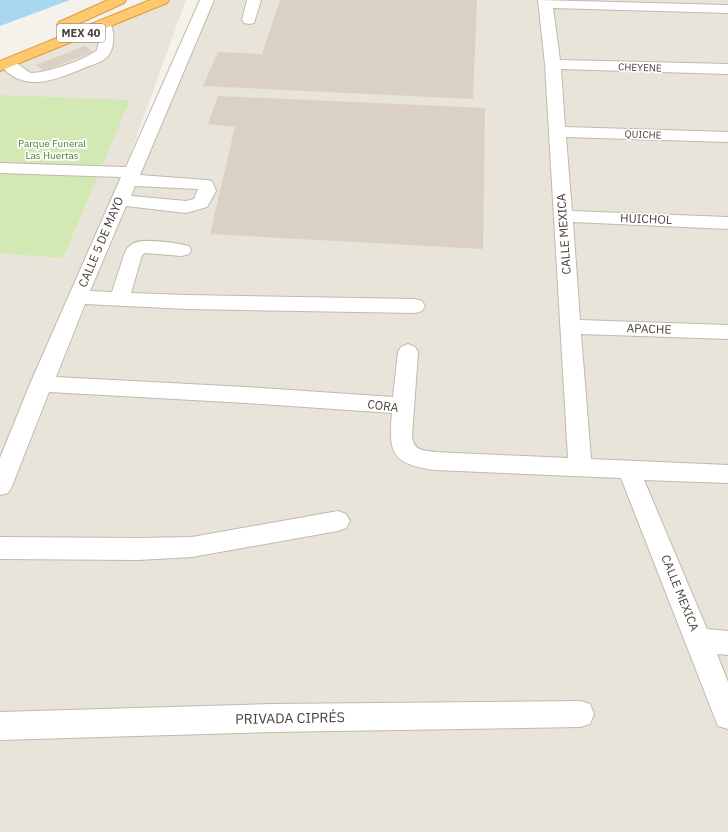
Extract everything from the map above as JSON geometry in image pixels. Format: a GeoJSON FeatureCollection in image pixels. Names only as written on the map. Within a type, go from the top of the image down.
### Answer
{"type":"FeatureCollection","features":[{"type":"Feature","properties":{"kind":"highway","name":"MEX 40"},"geometry":{"type":"LineString","coordinates":[[2,61],[119,0]]}},
{"type":"Feature","properties":{"kind":"highway","name":"MEX 40"},"geometry":{"type":"LineString","coordinates":[[2,61],[104,24],[162,0]]}},
{"type":"Feature","properties":{"kind":"street","name":"CALLE 5 DE MAYO"},"geometry":{"type":"LineString","coordinates":[[0,486],[41,384],[206,0]]}},
{"type":"Feature","properties":{"kind":"street"},"geometry":{"type":"LineString","coordinates":[[249,20],[254,0]]}},
{"type":"Feature","properties":{"kind":"street"},"geometry":{"type":"LineString","coordinates":[[546,2],[728,9]]}},
{"type":"Feature","properties":{"kind":"street","name":"CALLE MEXICA"},"geometry":{"type":"LineString","coordinates":[[546,2],[553,64],[580,468]]}},
{"type":"Feature","properties":{"kind":"street"},"geometry":{"type":"LineString","coordinates":[[2,61],[23,76],[38,78],[49,75],[100,55],[105,51],[104,24]]}},
{"type":"Feature","properties":{"kind":"street","name":"CHEYENE"},"geometry":{"type":"LineString","coordinates":[[553,64],[728,69]]}},
{"type":"Feature","properties":{"kind":"street","name":"QUICHE"},"geometry":{"type":"LineString","coordinates":[[557,132],[728,137]]}},
{"type":"Feature","properties":{"kind":"street"},"geometry":{"type":"LineString","coordinates":[[0,168],[130,176],[206,185],[207,191],[201,204],[194,206],[119,200]]}},
{"type":"Feature","properties":{"kind":"street","name":"HUICHOL"},"geometry":{"type":"LineString","coordinates":[[563,216],[728,223]]}},
{"type":"Feature","properties":{"kind":"street"},"geometry":{"type":"LineString","coordinates":[[119,299],[134,252],[141,247],[182,250]]}},
{"type":"Feature","properties":{"kind":"street"},"geometry":{"type":"LineString","coordinates":[[78,297],[195,303],[415,306]]}},
{"type":"Feature","properties":{"kind":"street","name":"APACHE"},"geometry":{"type":"LineString","coordinates":[[571,327],[728,332]]}},
{"type":"Feature","properties":{"kind":"street"},"geometry":{"type":"LineString","coordinates":[[404,406],[408,352]]}},
{"type":"Feature","properties":{"kind":"street","name":"CORA"},"geometry":{"type":"LineString","coordinates":[[41,384],[246,395],[404,406],[402,446],[407,454],[419,459],[629,471],[728,474]]}},
{"type":"Feature","properties":{"kind":"street","name":"CALLE MEXICA"},"geometry":{"type":"LineString","coordinates":[[629,471],[728,716]]}},
{"type":"Feature","properties":{"kind":"street"},"geometry":{"type":"LineString","coordinates":[[0,548],[138,549],[192,547],[338,521]]}},
{"type":"Feature","properties":{"kind":"street"},"geometry":{"type":"LineString","coordinates":[[699,642],[728,643]]}},
{"type":"Feature","properties":{"kind":"street","name":"PRIVADA CIPRÉS"},"geometry":{"type":"LineString","coordinates":[[0,726],[272,718],[580,714]]}},
{"type":"Feature","properties":{"kind":"shaded area"},"geometry":{"type":"Polygon","coordinates":[[[172,0],[186,0],[74,309],[211,0],[728,0],[728,832],[0,832],[0,66],[172,0]]]}},
{"type":"Feature","properties":{"kind":"green space","name":"Parque Funeral Las Huertas"},"geometry":{"type":"Polygon","coordinates":[[[0,95],[130,100],[63,258],[0,253],[0,95]]]}},
{"type":"Feature","properties":{"kind":"water"},"geometry":{"type":"Polygon","coordinates":[[[0,0],[70,0],[0,26],[0,0]]]}},
{"type":"Feature","properties":{"kind":"building"},"geometry":{"type":"Polygon","coordinates":[[[280,0],[477,0],[473,99],[203,86],[218,52],[262,54],[280,0]]]}},
{"type":"Feature","properties":{"kind":"building"},"geometry":{"type":"Polygon","coordinates":[[[85,46],[93,52],[44,71],[36,65],[85,46]]]}},
{"type":"Feature","properties":{"kind":"building"},"geometry":{"type":"Polygon","coordinates":[[[218,96],[485,108],[483,249],[210,234],[235,127],[208,124],[218,96]]]}}]}
